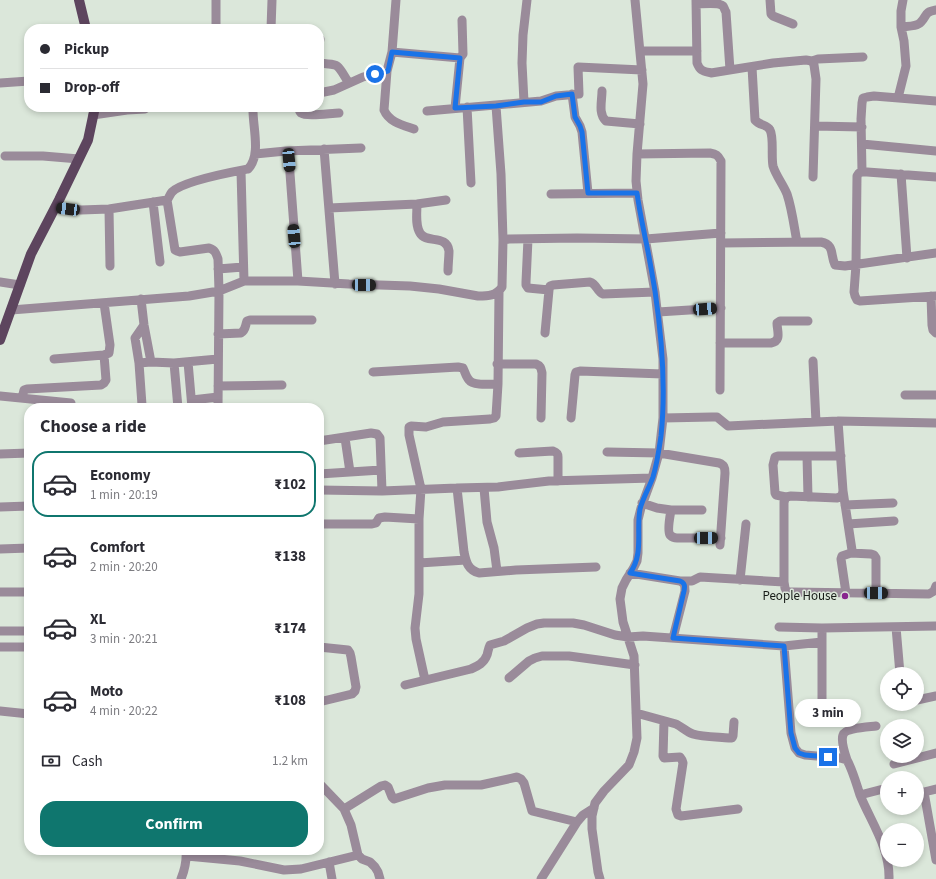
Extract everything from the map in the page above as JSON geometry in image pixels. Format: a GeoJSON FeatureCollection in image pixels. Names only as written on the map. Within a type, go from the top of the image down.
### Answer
{"type":"FeatureCollection","features":[{"type":"Feature","properties":{"kind":"main road"},"geometry":{"type":"LineString","coordinates":[[79,0],[85,24]]}},
{"type":"Feature","properties":{"kind":"main road"},"geometry":{"type":"LineString","coordinates":[[0,340],[31,254],[56,207],[88,140],[94,112]]}},
{"type":"Feature","properties":{"kind":"street"},"geometry":{"type":"LineString","coordinates":[[216,0],[216,24]]}},
{"type":"Feature","properties":{"kind":"street"},"geometry":{"type":"LineString","coordinates":[[271,24],[272,0]]}},
{"type":"Feature","properties":{"kind":"street"},"geometry":{"type":"LineString","coordinates":[[396,0],[392,52],[388,71],[384,110],[386,115],[394,122],[414,129]]}},
{"type":"Feature","properties":{"kind":"street"},"geometry":{"type":"LineString","coordinates":[[524,102],[522,63],[523,35],[528,3],[527,0]]}},
{"type":"Feature","properties":{"kind":"street"},"geometry":{"type":"LineString","coordinates":[[600,879],[592,829],[592,816],[594,808],[604,791],[629,765],[637,738],[635,665],[633,652],[623,622],[620,599],[622,588],[637,561],[638,520],[642,503],[652,478],[659,453],[663,418],[663,359],[658,312],[636,181],[643,84],[635,0]]}},
{"type":"Feature","properties":{"kind":"street"},"geometry":{"type":"LineString","coordinates":[[770,0],[771,14],[793,24]]}},
{"type":"Feature","properties":{"kind":"street"},"geometry":{"type":"LineString","coordinates":[[898,98],[906,66],[904,40],[901,27],[903,0]]}},
{"type":"Feature","properties":{"kind":"street"},"geometry":{"type":"LineString","coordinates":[[730,70],[726,12],[724,6],[721,4],[696,2],[697,63],[703,71],[711,73],[806,60],[812,62],[818,59],[862,57]]}},
{"type":"Feature","properties":{"kind":"street"},"geometry":{"type":"LineString","coordinates":[[901,27],[919,24],[926,15],[936,10]]}},
{"type":"Feature","properties":{"kind":"street"},"geometry":{"type":"LineString","coordinates":[[455,108],[460,58],[463,54],[462,20]]}},
{"type":"Feature","properties":{"kind":"street"},"geometry":{"type":"LineString","coordinates":[[640,51],[697,51]]}},
{"type":"Feature","properties":{"kind":"street"},"geometry":{"type":"LineString","coordinates":[[392,52],[460,58]]}},
{"type":"Feature","properties":{"kind":"street"},"geometry":{"type":"LineString","coordinates":[[812,62],[814,65],[816,79],[813,177]]}},
{"type":"Feature","properties":{"kind":"street"},"geometry":{"type":"LineString","coordinates":[[324,64],[336,65],[348,83]]}},
{"type":"Feature","properties":{"kind":"street"},"geometry":{"type":"LineString","coordinates":[[427,111],[496,106],[524,102],[541,102],[556,96],[578,94],[578,67],[642,70]]}},
{"type":"Feature","properties":{"kind":"street"},"geometry":{"type":"LineString","coordinates":[[752,67],[755,120],[758,124],[767,126],[770,130],[772,139],[772,160],[776,174],[786,193],[797,242]]}},
{"type":"Feature","properties":{"kind":"street"},"geometry":{"type":"LineString","coordinates":[[324,92],[334,90],[363,77],[388,71]]}},
{"type":"Feature","properties":{"kind":"street"},"geometry":{"type":"LineString","coordinates":[[0,83],[24,81]]}},
{"type":"Feature","properties":{"kind":"street"},"geometry":{"type":"LineString","coordinates":[[602,91],[601,114],[606,121],[640,124]]}},
{"type":"Feature","properties":{"kind":"street"},"geometry":{"type":"LineString","coordinates":[[572,94],[575,117],[582,132],[588,193]]}},
{"type":"Feature","properties":{"kind":"street"},"geometry":{"type":"LineString","coordinates":[[862,172],[863,98],[874,96],[936,101]]}},
{"type":"Feature","properties":{"kind":"street"},"geometry":{"type":"LineString","coordinates":[[425,680],[415,628],[418,604],[419,519],[421,489],[409,435],[409,427],[426,427],[443,422],[490,419],[496,416],[498,384],[499,292],[502,287],[503,240],[501,174],[496,106]]}},
{"type":"Feature","properties":{"kind":"street"},"geometry":{"type":"LineString","coordinates":[[467,107],[471,183]]}},
{"type":"Feature","properties":{"kind":"street"},"geometry":{"type":"LineString","coordinates":[[218,403],[218,259],[214,250],[209,248],[180,252],[175,250],[167,200],[172,192],[182,185],[248,169],[252,165],[256,154],[253,112]]}},
{"type":"Feature","properties":{"kind":"street"},"geometry":{"type":"LineString","coordinates":[[300,112],[310,115],[339,113]]}},
{"type":"Feature","properties":{"kind":"street"},"geometry":{"type":"LineString","coordinates":[[814,126],[862,127]]}},
{"type":"Feature","properties":{"kind":"street"},"geometry":{"type":"LineString","coordinates":[[862,144],[936,151]]}},
{"type":"Feature","properties":{"kind":"street"},"geometry":{"type":"LineString","coordinates":[[256,154],[286,151],[361,148]]}},
{"type":"Feature","properties":{"kind":"street"},"geometry":{"type":"LineString","coordinates":[[324,149],[335,284]]}},
{"type":"Feature","properties":{"kind":"street"},"geometry":{"type":"LineString","coordinates":[[286,151],[289,160],[298,281]]}},
{"type":"Feature","properties":{"kind":"street"},"geometry":{"type":"LineString","coordinates":[[637,154],[714,153],[721,161],[720,390]]}},
{"type":"Feature","properties":{"kind":"street"},"geometry":{"type":"LineString","coordinates":[[5,156],[43,156],[79,159]]}},
{"type":"Feature","properties":{"kind":"street"},"geometry":{"type":"LineString","coordinates":[[241,170],[244,281]]}},
{"type":"Feature","properties":{"kind":"street"},"geometry":{"type":"LineString","coordinates":[[936,177],[859,173],[857,176],[856,265],[854,292],[857,300],[860,301],[933,296],[932,325],[933,330],[936,333]]}},
{"type":"Feature","properties":{"kind":"street"},"geometry":{"type":"LineString","coordinates":[[901,174],[907,258]]}},
{"type":"Feature","properties":{"kind":"street"},"geometry":{"type":"LineString","coordinates":[[552,194],[637,193]]}},
{"type":"Feature","properties":{"kind":"street"},"geometry":{"type":"LineString","coordinates":[[56,207],[81,210],[109,209],[167,200]]}},
{"type":"Feature","properties":{"kind":"street"},"geometry":{"type":"LineString","coordinates":[[329,208],[417,204],[446,200]]}},
{"type":"Feature","properties":{"kind":"street"},"geometry":{"type":"LineString","coordinates":[[153,202],[160,262]]}},
{"type":"Feature","properties":{"kind":"street"},"geometry":{"type":"LineString","coordinates":[[417,204],[417,227],[420,234],[424,238],[443,241],[447,245],[449,251],[448,270]]}},
{"type":"Feature","properties":{"kind":"street"},"geometry":{"type":"LineString","coordinates":[[109,209],[110,266]]}},
{"type":"Feature","properties":{"kind":"street"},"geometry":{"type":"LineString","coordinates":[[503,240],[646,239],[721,233]]}},
{"type":"Feature","properties":{"kind":"street"},"geometry":{"type":"LineString","coordinates":[[528,239],[526,285],[528,288],[549,290]]}},
{"type":"Feature","properties":{"kind":"street"},"geometry":{"type":"LineString","coordinates":[[721,243],[821,242],[830,246],[835,265],[845,266],[936,253]]}},
{"type":"Feature","properties":{"kind":"street"},"geometry":{"type":"LineString","coordinates":[[218,269],[243,267]]}},
{"type":"Feature","properties":{"kind":"street"},"geometry":{"type":"LineString","coordinates":[[11,310],[189,296],[219,291],[244,281],[298,281],[335,284],[426,287],[478,296],[492,295],[499,292]]}},
{"type":"Feature","properties":{"kind":"street"},"geometry":{"type":"LineString","coordinates":[[0,282],[20,285]]}},
{"type":"Feature","properties":{"kind":"street"},"geometry":{"type":"LineString","coordinates":[[545,333],[550,286],[590,282],[594,283],[600,293],[603,294],[655,292]]}},
{"type":"Feature","properties":{"kind":"street"},"geometry":{"type":"LineString","coordinates":[[141,299],[151,362]]}},
{"type":"Feature","properties":{"kind":"street"},"geometry":{"type":"LineString","coordinates":[[54,359],[104,355],[109,353],[104,303]]}},
{"type":"Feature","properties":{"kind":"street"},"geometry":{"type":"LineString","coordinates":[[658,312],[720,308]]}},
{"type":"Feature","properties":{"kind":"street"},"geometry":{"type":"LineString","coordinates":[[218,334],[244,332],[247,321],[250,320],[312,320]]}},
{"type":"Feature","properties":{"kind":"street"},"geometry":{"type":"LineString","coordinates":[[720,343],[776,342],[778,340],[777,323],[780,321],[808,321]]}},
{"type":"Feature","properties":{"kind":"street"},"geometry":{"type":"LineString","coordinates":[[142,403],[139,363],[135,338],[144,325]]}},
{"type":"Feature","properties":{"kind":"street"},"geometry":{"type":"LineString","coordinates":[[22,398],[24,390],[27,389],[101,385],[106,380],[104,355]]}},
{"type":"Feature","properties":{"kind":"street"},"geometry":{"type":"LineString","coordinates":[[139,363],[174,363],[218,359]]}},
{"type":"Feature","properties":{"kind":"street"},"geometry":{"type":"LineString","coordinates":[[813,361],[816,422]]}},
{"type":"Feature","properties":{"kind":"street"},"geometry":{"type":"LineString","coordinates":[[188,362],[192,403]]}},
{"type":"Feature","properties":{"kind":"street"},"geometry":{"type":"LineString","coordinates":[[174,363],[178,403]]}},
{"type":"Feature","properties":{"kind":"street"},"geometry":{"type":"LineString","coordinates":[[498,364],[539,365],[542,373],[541,418]]}},
{"type":"Feature","properties":{"kind":"street"},"geometry":{"type":"LineString","coordinates":[[373,372],[458,367],[463,368],[467,379],[470,382],[476,384],[498,384]]}},
{"type":"Feature","properties":{"kind":"street"},"geometry":{"type":"LineString","coordinates":[[571,418],[576,372],[663,374]]}},
{"type":"Feature","properties":{"kind":"street"},"geometry":{"type":"LineString","coordinates":[[218,386],[282,385]]}},
{"type":"Feature","properties":{"kind":"street"},"geometry":{"type":"LineString","coordinates":[[905,395],[936,395]]}},
{"type":"Feature","properties":{"kind":"street"},"geometry":{"type":"LineString","coordinates":[[0,396],[70,403]]}},
{"type":"Feature","properties":{"kind":"street"},"geometry":{"type":"LineString","coordinates":[[196,403],[218,397]]}},
{"type":"Feature","properties":{"kind":"street"},"geometry":{"type":"LineString","coordinates":[[663,418],[717,417],[728,426],[838,421],[936,423]]}},
{"type":"Feature","properties":{"kind":"street"},"geometry":{"type":"LineString","coordinates":[[838,421],[843,491],[852,550],[851,553]]}},
{"type":"Feature","properties":{"kind":"street"},"geometry":{"type":"LineString","coordinates":[[324,440],[371,433],[377,434],[380,438],[382,491]]}},
{"type":"Feature","properties":{"kind":"street"},"geometry":{"type":"LineString","coordinates":[[345,438],[350,472]]}},
{"type":"Feature","properties":{"kind":"street"},"geometry":{"type":"LineString","coordinates":[[519,453],[553,451],[558,453],[558,481]]}},
{"type":"Feature","properties":{"kind":"street"},"geometry":{"type":"LineString","coordinates":[[607,452],[659,453],[723,464],[725,473],[721,541],[672,537],[669,531],[671,510]]}},
{"type":"Feature","properties":{"kind":"street"},"geometry":{"type":"LineString","coordinates":[[0,454],[24,454]]}},
{"type":"Feature","properties":{"kind":"street"},"geometry":{"type":"LineString","coordinates":[[841,456],[778,456],[775,457],[773,465],[776,495],[786,498],[791,496],[837,498],[842,496],[843,491]]}},
{"type":"Feature","properties":{"kind":"street"},"geometry":{"type":"LineString","coordinates":[[807,456],[808,497]]}},
{"type":"Feature","properties":{"kind":"street"},"geometry":{"type":"LineString","coordinates":[[324,474],[381,470]]}},
{"type":"Feature","properties":{"kind":"street"},"geometry":{"type":"LineString","coordinates":[[324,490],[382,491],[484,488],[537,482],[652,478]]}},
{"type":"Feature","properties":{"kind":"street"},"geometry":{"type":"LineString","coordinates":[[457,488],[464,552],[468,566],[473,571],[596,567]]}},
{"type":"Feature","properties":{"kind":"street"},"geometry":{"type":"LineString","coordinates":[[484,488],[487,522],[494,548],[497,571]]}},
{"type":"Feature","properties":{"kind":"street"},"geometry":{"type":"LineString","coordinates":[[786,498],[784,502],[784,582],[787,592],[929,594],[934,592],[936,586]]}},
{"type":"Feature","properties":{"kind":"street"},"geometry":{"type":"LineString","coordinates":[[642,503],[671,510],[702,510]]}},
{"type":"Feature","properties":{"kind":"street"},"geometry":{"type":"LineString","coordinates":[[845,505],[893,503]]}},
{"type":"Feature","properties":{"kind":"street"},"geometry":{"type":"LineString","coordinates":[[0,507],[24,506]]}},
{"type":"Feature","properties":{"kind":"street"},"geometry":{"type":"LineString","coordinates":[[324,524],[372,524],[376,523],[379,518],[386,516],[419,519]]}},
{"type":"Feature","properties":{"kind":"street"},"geometry":{"type":"LineString","coordinates":[[848,524],[894,521]]}},
{"type":"Feature","properties":{"kind":"street"},"geometry":{"type":"LineString","coordinates":[[740,580],[746,524]]}},
{"type":"Feature","properties":{"kind":"street"},"geometry":{"type":"LineString","coordinates":[[0,549],[24,548]]}},
{"type":"Feature","properties":{"kind":"street"},"geometry":{"type":"LineString","coordinates":[[846,593],[841,559],[842,556],[851,553],[871,554],[876,558],[876,593]]}},
{"type":"Feature","properties":{"kind":"street"},"geometry":{"type":"LineString","coordinates":[[419,563],[466,560]]}},
{"type":"Feature","properties":{"kind":"street"},"geometry":{"type":"LineString","coordinates":[[630,573],[680,581],[692,581],[700,577],[784,582]]}},
{"type":"Feature","properties":{"kind":"street"},"geometry":{"type":"LineString","coordinates":[[673,638],[685,586],[683,582],[680,581]]}},
{"type":"Feature","properties":{"kind":"street"},"geometry":{"type":"LineString","coordinates":[[0,592],[24,592]]}},
{"type":"Feature","properties":{"kind":"street"},"geometry":{"type":"LineString","coordinates":[[405,685],[471,669],[484,661],[488,654],[490,645],[504,641],[537,624],[573,623],[628,637],[643,636],[784,646],[822,642]]}},
{"type":"Feature","properties":{"kind":"street"},"geometry":{"type":"LineString","coordinates":[[779,627],[822,628],[936,626]]}},
{"type":"Feature","properties":{"kind":"street"},"geometry":{"type":"LineString","coordinates":[[896,627],[899,667]]}},
{"type":"Feature","properties":{"kind":"street"},"geometry":{"type":"LineString","coordinates":[[822,628],[822,701]]}},
{"type":"Feature","properties":{"kind":"street"},"geometry":{"type":"LineString","coordinates":[[0,631],[24,632]]}},
{"type":"Feature","properties":{"kind":"street"},"geometry":{"type":"LineString","coordinates":[[0,647],[24,646]]}},
{"type":"Feature","properties":{"kind":"street"},"geometry":{"type":"LineString","coordinates":[[784,646],[791,733],[795,748],[799,753],[805,755],[847,760]]}},
{"type":"Feature","properties":{"kind":"street"},"geometry":{"type":"LineString","coordinates":[[324,648],[348,650],[351,656],[356,688],[352,694],[324,701]]}},
{"type":"Feature","properties":{"kind":"street"},"geometry":{"type":"LineString","coordinates":[[509,678],[530,661],[542,656],[569,656],[635,665]]}},
{"type":"Feature","properties":{"kind":"street"},"geometry":{"type":"LineString","coordinates":[[924,699],[936,696]]}},
{"type":"Feature","properties":{"kind":"street"},"geometry":{"type":"LineString","coordinates":[[0,711],[24,713]]}},
{"type":"Feature","properties":{"kind":"street"},"geometry":{"type":"LineString","coordinates":[[636,713],[681,726],[692,734],[729,738],[732,738],[733,736],[734,722]]}},
{"type":"Feature","properties":{"kind":"street"},"geometry":{"type":"LineString","coordinates":[[664,721],[663,756],[664,758],[680,757],[683,763],[676,809],[678,815],[681,816],[738,810]]}},
{"type":"Feature","properties":{"kind":"street"},"geometry":{"type":"LineString","coordinates":[[876,726],[850,729],[844,732],[842,736],[847,760],[860,795],[879,834],[887,861],[889,879]]}},
{"type":"Feature","properties":{"kind":"street"},"geometry":{"type":"LineString","coordinates":[[894,764],[936,753]]}},
{"type":"Feature","properties":{"kind":"street"},"geometry":{"type":"LineString","coordinates":[[344,809],[385,785],[388,786],[394,799],[428,788],[481,785],[517,777],[524,782],[532,811],[577,822]]}},
{"type":"Feature","properties":{"kind":"street"},"geometry":{"type":"LineString","coordinates":[[324,788],[344,809],[351,825],[358,855],[362,859],[370,862],[375,867],[380,879]]}},
{"type":"Feature","properties":{"kind":"street"},"geometry":{"type":"LineString","coordinates":[[924,792],[936,789]]}},
{"type":"Feature","properties":{"kind":"street"},"geometry":{"type":"LineString","coordinates":[[860,795],[880,790]]}},
{"type":"Feature","properties":{"kind":"street"},"geometry":{"type":"LineString","coordinates":[[924,806],[936,856]]}},
{"type":"Feature","properties":{"kind":"street"},"geometry":{"type":"LineString","coordinates":[[541,879],[577,822],[583,815],[594,808]]}},
{"type":"Feature","properties":{"kind":"street"},"geometry":{"type":"LineString","coordinates":[[181,879],[185,868],[186,855]]}},
{"type":"Feature","properties":{"kind":"street"},"geometry":{"type":"LineString","coordinates":[[200,855],[284,870],[301,869],[358,855]]}},
{"type":"Feature","properties":{"kind":"street"},"geometry":{"type":"LineString","coordinates":[[328,862],[332,879]]}},
{"type":"Feature","properties":{"kind":"place","name":"People House"},"geometry":{"type":"Point","coordinates":[845,596]}},
{"type":"Feature","properties":{"kind":"route"},"geometry":{"type":"LineString","coordinates":[[375,74],[388,71],[392,52],[460,58],[455,108],[541,102],[556,96],[572,94],[575,117],[582,132],[588,193],[637,193],[655,292],[661,341],[663,359],[663,418],[659,453],[638,520],[637,561],[634,569],[630,573],[683,582],[685,586],[673,638],[784,646],[791,733],[795,748],[799,753],[805,755],[828,757]]}}]}
